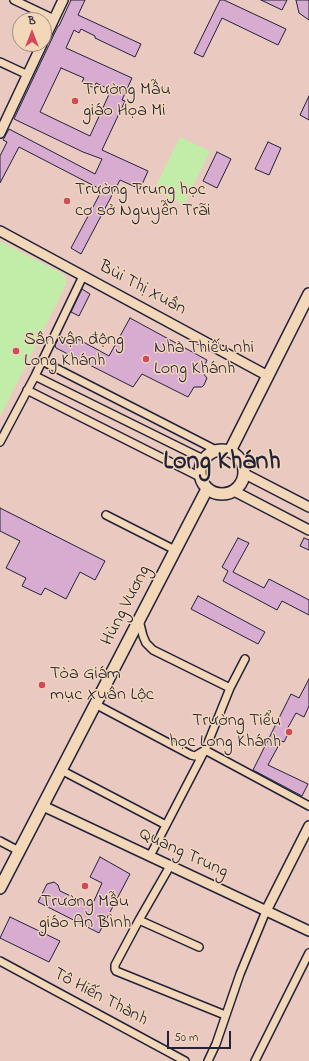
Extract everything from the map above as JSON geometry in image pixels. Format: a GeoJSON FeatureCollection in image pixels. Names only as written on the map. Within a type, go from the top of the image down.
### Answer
{"type":"FeatureCollection","features":[{"type":"Feature","properties":{"kind":"main road"},"geometry":{"type":"LineString","coordinates":[[230,451],[309,294]]}},
{"type":"Feature","properties":{"kind":"main road"},"geometry":{"type":"LineString","coordinates":[[223,449],[230,451],[238,456],[244,465],[245,474],[241,484],[234,491],[225,494],[215,493],[207,489],[203,484],[200,477],[200,469],[207,455],[216,450],[223,449]]}},
{"type":"Feature","properties":{"kind":"main road","name":"Hùng Vương"},"geometry":{"type":"LineString","coordinates":[[0,888],[207,489]]}},
{"type":"Feature","properties":{"kind":"street"},"geometry":{"type":"LineString","coordinates":[[14,0],[54,19]]}},
{"type":"Feature","properties":{"kind":"street"},"geometry":{"type":"LineString","coordinates":[[52,23],[63,0]]}},
{"type":"Feature","properties":{"kind":"street"},"geometry":{"type":"LineString","coordinates":[[0,133],[38,52]]}},
{"type":"Feature","properties":{"kind":"street"},"geometry":{"type":"LineString","coordinates":[[0,62],[28,75]]}},
{"type":"Feature","properties":{"kind":"street","name":"Bùi Thị Xuân"},"geometry":{"type":"LineString","coordinates":[[0,231],[268,376]]}},
{"type":"Feature","properties":{"kind":"street"},"geometry":{"type":"LineString","coordinates":[[0,442],[35,376],[83,276]]}},
{"type":"Feature","properties":{"kind":"street"},"geometry":{"type":"LineString","coordinates":[[42,361],[216,450]]}},
{"type":"Feature","properties":{"kind":"street"},"geometry":{"type":"LineString","coordinates":[[35,376],[204,459]]}},
{"type":"Feature","properties":{"kind":"street"},"geometry":{"type":"LineString","coordinates":[[27,390],[200,477]]}},
{"type":"Feature","properties":{"kind":"street"},"geometry":{"type":"LineString","coordinates":[[245,474],[309,507]]}},
{"type":"Feature","properties":{"kind":"street"},"geometry":{"type":"LineString","coordinates":[[234,491],[309,530]]}},
{"type":"Feature","properties":{"kind":"street"},"geometry":{"type":"LineString","coordinates":[[106,515],[175,550]]}},
{"type":"Feature","properties":{"kind":"street"},"geometry":{"type":"LineString","coordinates":[[139,620],[146,643],[153,650],[230,688]]}},
{"type":"Feature","properties":{"kind":"street"},"geometry":{"type":"LineString","coordinates":[[150,856],[205,750],[230,688],[245,659]]}},
{"type":"Feature","properties":{"kind":"street"},"geometry":{"type":"LineString","coordinates":[[96,704],[191,755],[199,754],[205,750]]}},
{"type":"Feature","properties":{"kind":"street"},"geometry":{"type":"LineString","coordinates":[[205,750],[309,806]]}},
{"type":"Feature","properties":{"kind":"street"},"geometry":{"type":"LineString","coordinates":[[61,770],[166,824]]}},
{"type":"Feature","properties":{"kind":"street","name":"Quang Trung"},"geometry":{"type":"LineString","coordinates":[[43,806],[309,931]]}},
{"type":"Feature","properties":{"kind":"street"},"geometry":{"type":"LineString","coordinates":[[208,1061],[216,1044],[240,974],[266,911],[308,830]]}},
{"type":"Feature","properties":{"kind":"street"},"geometry":{"type":"LineString","coordinates":[[0,840],[19,851]]}},
{"type":"Feature","properties":{"kind":"street"},"geometry":{"type":"LineString","coordinates":[[170,866],[115,965],[116,971],[225,1015]]}},
{"type":"Feature","properties":{"kind":"street"},"geometry":{"type":"LineString","coordinates":[[139,920],[199,947]]}},
{"type":"Feature","properties":{"kind":"street"},"geometry":{"type":"LineString","coordinates":[[255,1061],[309,953]]}},
{"type":"Feature","properties":{"kind":"street","name":"Tô Hiến Thành"},"geometry":{"type":"LineString","coordinates":[[0,961],[185,1061]]}},
{"type":"Feature","properties":{"kind":"green space"},"geometry":{"type":"Polygon","coordinates":[[[180,137],[210,151],[184,205],[154,190],[180,137]]]}},
{"type":"Feature","properties":{"kind":"green space","name":"Sân vận động Long Khánh"},"geometry":{"type":"Polygon","coordinates":[[[0,241],[63,274],[66,279],[66,285],[0,417],[0,241]]]}},
{"type":"Feature","properties":{"kind":"building"},"geometry":{"type":"Polygon","coordinates":[[[71,0],[85,0],[78,15],[141,44],[135,57],[95,38],[95,36],[81,29],[79,33],[74,30],[66,48],[132,78],[122,100],[125,101],[102,150],[148,171],[140,189],[120,180],[81,254],[71,248],[102,190],[19,147],[0,183],[0,156],[7,142],[3,140],[9,129],[95,174],[102,159],[83,152],[14,119],[46,52],[52,52],[52,39],[71,0]],[[61,68],[40,112],[90,136],[111,90],[96,83],[94,88],[82,82],[84,78],[61,68]]]}},
{"type":"Feature","properties":{"kind":"building"},"geometry":{"type":"Polygon","coordinates":[[[220,0],[224,0],[286,29],[278,45],[222,18],[203,57],[194,53],[220,0]]]}},
{"type":"Feature","properties":{"kind":"building"},"geometry":{"type":"Polygon","coordinates":[[[261,0],[287,0],[282,10],[261,0]]]}},
{"type":"Feature","properties":{"kind":"building"},"geometry":{"type":"Polygon","coordinates":[[[296,0],[309,0],[309,20],[299,13],[296,0]]]}},
{"type":"Feature","properties":{"kind":"building"},"geometry":{"type":"Polygon","coordinates":[[[309,96],[309,120],[300,115],[309,96]]]}},
{"type":"Feature","properties":{"kind":"building"},"geometry":{"type":"Polygon","coordinates":[[[268,142],[281,148],[269,175],[255,169],[268,142]]]}},
{"type":"Feature","properties":{"kind":"building"},"geometry":{"type":"Polygon","coordinates":[[[217,152],[231,159],[217,188],[203,181],[217,152]]]}},
{"type":"Feature","properties":{"kind":"building"},"geometry":{"type":"Polygon","coordinates":[[[82,289],[90,294],[79,316],[71,312],[82,289]]]}},
{"type":"Feature","properties":{"kind":"building"},"geometry":{"type":"Polygon","coordinates":[[[130,318],[207,360],[202,372],[207,378],[204,385],[202,387],[194,387],[188,397],[142,374],[133,387],[56,348],[55,345],[60,336],[72,344],[76,338],[109,356],[130,318]]]}},
{"type":"Feature","properties":{"kind":"building"},"geometry":{"type":"Polygon","coordinates":[[[0,508],[105,561],[95,580],[80,572],[66,599],[45,588],[41,595],[22,586],[26,578],[6,568],[20,541],[0,531],[0,508]]]}},
{"type":"Feature","properties":{"kind":"building"},"geometry":{"type":"Polygon","coordinates":[[[238,538],[249,543],[233,572],[264,588],[269,579],[309,600],[309,615],[282,601],[277,610],[223,581],[228,571],[222,567],[238,538]]]}},
{"type":"Feature","properties":{"kind":"building"},"geometry":{"type":"Polygon","coordinates":[[[304,538],[309,540],[309,550],[300,546],[304,538]]]}},
{"type":"Feature","properties":{"kind":"building"},"geometry":{"type":"Polygon","coordinates":[[[198,596],[265,632],[258,644],[191,609],[198,596]]]}},
{"type":"Feature","properties":{"kind":"building"},"geometry":{"type":"Polygon","coordinates":[[[309,679],[309,706],[304,717],[296,713],[286,731],[289,732],[284,742],[281,741],[268,765],[308,784],[302,796],[253,770],[291,694],[299,698],[309,679]]]}},
{"type":"Feature","properties":{"kind":"building"},"geometry":{"type":"Polygon","coordinates":[[[100,857],[130,874],[99,933],[38,902],[47,884],[54,882],[58,885],[60,891],[88,904],[90,899],[94,901],[102,883],[90,877],[100,857]]]}},
{"type":"Feature","properties":{"kind":"building"},"geometry":{"type":"Polygon","coordinates":[[[10,917],[60,941],[49,962],[0,938],[10,917]]]}},
{"type":"Feature","properties":{"kind":"place","name":"Trường Mẫu giáo Họa Mi"},"geometry":{"type":"Point","coordinates":[75,101]}},
{"type":"Feature","properties":{"kind":"place","name":"Trường Trung học cơ sở Nguyễn Trãi"},"geometry":{"type":"Point","coordinates":[67,201]}},
{"type":"Feature","properties":{"kind":"place","name":"Sân vận động Long Khánh"},"geometry":{"type":"Point","coordinates":[16,351]}},
{"type":"Feature","properties":{"kind":"place","name":"Nhà Thiếu nhi Long Khánh"},"geometry":{"type":"Point","coordinates":[146,359]}},
{"type":"Feature","properties":{"kind":"place","name":"Tòa Giám mục Xuân Lộc"},"geometry":{"type":"Point","coordinates":[42,685]}},
{"type":"Feature","properties":{"kind":"place","name":"Trường Tiểu học Long Khánh"},"geometry":{"type":"Point","coordinates":[289,732]}},
{"type":"Feature","properties":{"kind":"place","name":"Trường Mẫu giáo An BÌnh"},"geometry":{"type":"Point","coordinates":[85,886]}},
{"type":"Feature","properties":{"kind":"district","name":"Long Khánh"},"geometry":{"type":"Point","coordinates":[222,464]}}]}
